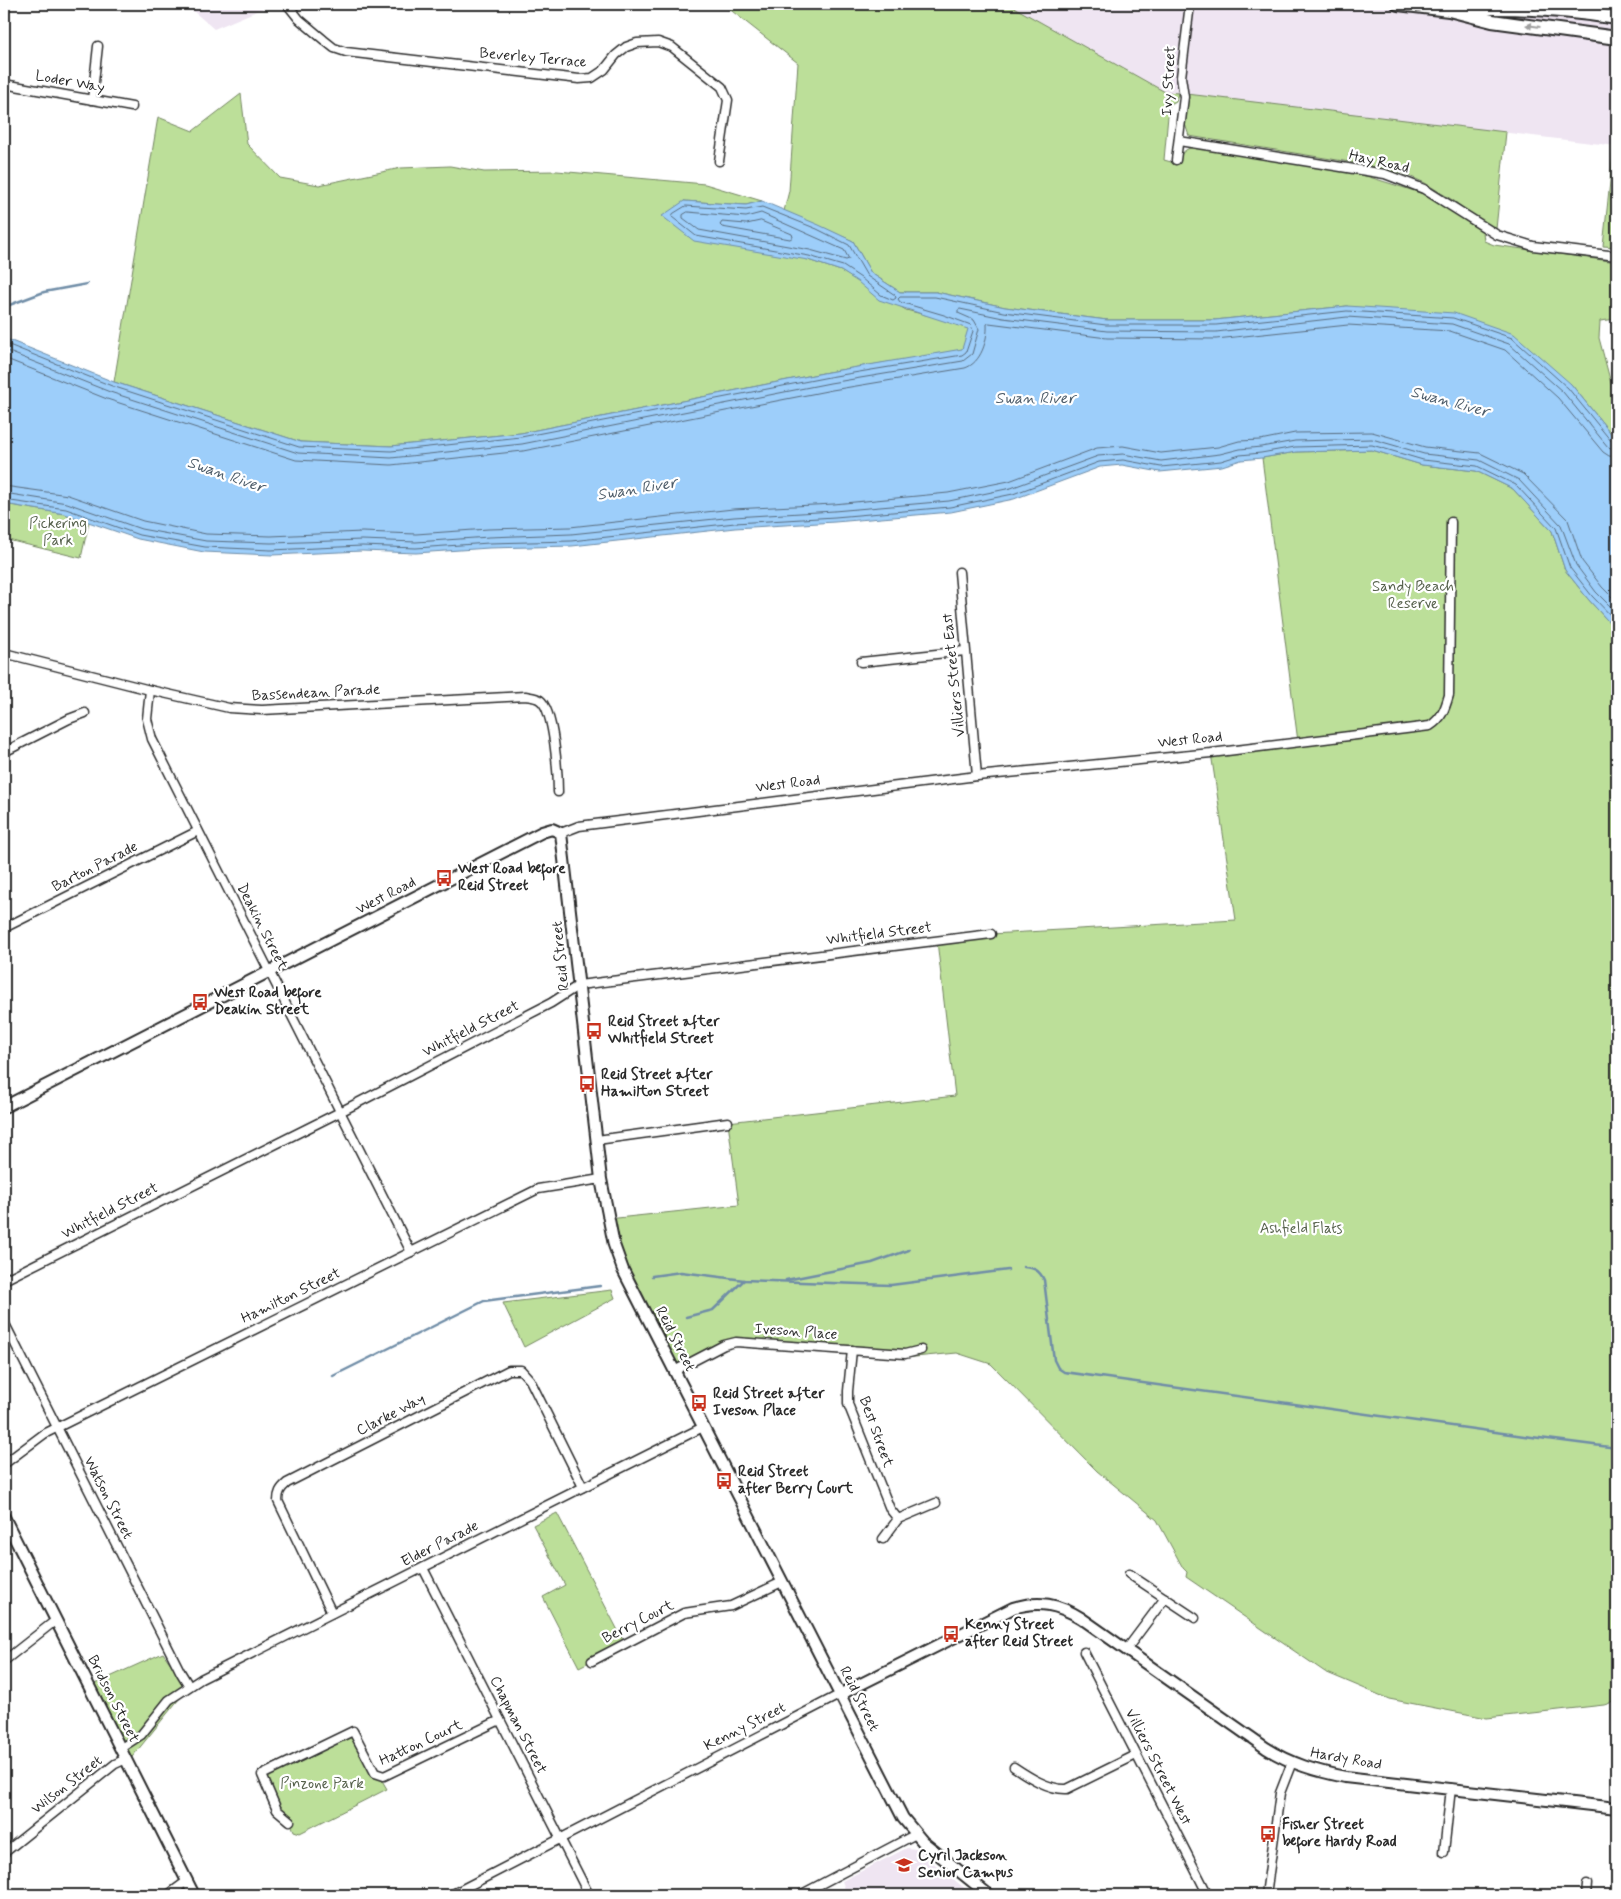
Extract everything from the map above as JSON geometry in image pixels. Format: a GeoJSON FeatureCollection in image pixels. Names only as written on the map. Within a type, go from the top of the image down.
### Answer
{"type":"FeatureCollection","features":[{"type":"Feature","properties":{"kind":"highway"},"geometry":{"type":"LineString","coordinates":[[1398,4],[1449,10],[1492,20],[1617,38]]}},
{"type":"Feature","properties":{"kind":"highway"},"geometry":{"type":"LineString","coordinates":[[1449,10],[1500,7],[1592,14],[1617,18]]}},
{"type":"Feature","properties":{"kind":"street","name":"Beverley Terrace"},"geometry":{"type":"LineString","coordinates":[[287,4],[299,19],[334,48],[346,52],[579,79],[592,78],[604,70],[616,55],[626,47],[637,42],[658,42],[672,47],[722,87],[728,100],[719,161]]}},
{"type":"Feature","properties":{"kind":"street","name":"Ivy Street"},"geometry":{"type":"LineString","coordinates":[[1176,160],[1184,96],[1181,77],[1190,4]]}},
{"type":"Feature","properties":{"kind":"street"},"geometry":{"type":"LineString","coordinates":[[92,100],[98,46]]}},
{"type":"Feature","properties":{"kind":"street","name":"Loder Way"},"geometry":{"type":"LineString","coordinates":[[4,84],[132,107]]}},
{"type":"Feature","properties":{"kind":"street","name":"Hay Road"},"geometry":{"type":"LineString","coordinates":[[1179,141],[1385,174],[1424,189],[1482,227],[1509,240],[1533,246],[1617,256]]}},
{"type":"Feature","properties":{"kind":"street","name":"West Road"},"geometry":{"type":"LineString","coordinates":[[4,1107],[542,832],[552,829],[561,833],[579,826],[978,776],[1211,753],[1430,726],[1438,720],[1445,710],[1449,695],[1451,522]]}},
{"type":"Feature","properties":{"kind":"street","name":"Villiers Street East"},"geometry":{"type":"LineString","coordinates":[[959,572],[978,776]]}},
{"type":"Feature","properties":{"kind":"street"},"geometry":{"type":"LineString","coordinates":[[861,662],[965,651]]}},
{"type":"Feature","properties":{"kind":"street","name":"Bassendean Parade"},"geometry":{"type":"LineString","coordinates":[[4,653],[229,708],[262,710],[525,696],[534,698],[541,700],[549,714],[558,777],[558,792]]}},
{"type":"Feature","properties":{"kind":"street","name":"Deakin Street"},"geometry":{"type":"LineString","coordinates":[[150,690],[147,719],[148,729],[410,1252]]}},
{"type":"Feature","properties":{"kind":"street"},"geometry":{"type":"LineString","coordinates":[[4,752],[69,719],[86,713]]}},
{"type":"Feature","properties":{"kind":"street","name":"Barton Parade"},"geometry":{"type":"LineString","coordinates":[[4,928],[198,831]]}},
{"type":"Feature","properties":{"kind":"street","name":"Reid Street"},"geometry":{"type":"LineString","coordinates":[[561,833],[601,1179],[610,1229],[618,1257],[674,1371],[897,1808],[916,1834],[989,1895]]}},
{"type":"Feature","properties":{"kind":"street","name":"Whitfield Street"},"geometry":{"type":"LineString","coordinates":[[4,1280],[340,1112],[551,1003],[579,985],[990,934]]}},
{"type":"Feature","properties":{"kind":"street"},"geometry":{"type":"LineString","coordinates":[[597,1140],[728,1122]]}},
{"type":"Feature","properties":{"kind":"street","name":"Hamilton Street"},"geometry":{"type":"LineString","coordinates":[[4,1464],[36,1440],[57,1428],[538,1189],[601,1179]]}},
{"type":"Feature","properties":{"kind":"street","name":"Watson Street"},"geometry":{"type":"LineString","coordinates":[[4,1322],[189,1686]]}},
{"type":"Feature","properties":{"kind":"street","name":"Iveson Place"},"geometry":{"type":"LineString","coordinates":[[674,1371],[724,1345],[736,1342],[905,1354],[921,1350]]}},
{"type":"Feature","properties":{"kind":"street","name":"Best Street"},"geometry":{"type":"LineString","coordinates":[[852,1350],[848,1404],[890,1508],[898,1519]]}},
{"type":"Feature","properties":{"kind":"street","name":"Clarke Way"},"geometry":{"type":"LineString","coordinates":[[332,1613],[278,1501],[278,1493],[287,1483],[509,1370],[521,1370],[530,1380],[583,1487]]}},
{"type":"Feature","properties":{"kind":"street","name":"Elder Parade"},"geometry":{"type":"LineString","coordinates":[[189,1686],[703,1427]]}},
{"type":"Feature","properties":{"kind":"street"},"geometry":{"type":"LineString","coordinates":[[883,1539],[898,1519],[936,1503]]}},
{"type":"Feature","properties":{"kind":"street","name":"Bridson Street"},"geometry":{"type":"LineString","coordinates":[[4,1517],[194,1895]]}},
{"type":"Feature","properties":{"kind":"street","name":"Chapman Street"},"geometry":{"type":"LineString","coordinates":[[423,1568],[590,1895]]}},
{"type":"Feature","properties":{"kind":"street"},"geometry":{"type":"LineString","coordinates":[[1129,1574],[1196,1618]]}},
{"type":"Feature","properties":{"kind":"street","name":"Berry Court"},"geometry":{"type":"LineString","coordinates":[[592,1661],[684,1613],[731,1606],[782,1582]]}},
{"type":"Feature","properties":{"kind":"street"},"geometry":{"type":"LineString","coordinates":[[1126,1650],[1165,1598]]}},
{"type":"Feature","properties":{"kind":"street","name":"Kenny Street"},"geometry":{"type":"LineString","coordinates":[[451,1895],[839,1695],[1013,1608],[1033,1603],[1058,1606]]}},
{"type":"Feature","properties":{"kind":"street","name":"Hardy Road"},"geometry":{"type":"LineString","coordinates":[[1058,1606],[1081,1618],[1266,1748],[1292,1762],[1314,1770],[1345,1776],[1617,1808]]}},
{"type":"Feature","properties":{"kind":"street"},"geometry":{"type":"LineString","coordinates":[[4,1661],[56,1620]]}},
{"type":"Feature","properties":{"kind":"street","name":"Villiers Street West"},"geometry":{"type":"LineString","coordinates":[[1084,1652],[1208,1895]]}},
{"type":"Feature","properties":{"kind":"street","name":"Wilson Street"},"geometry":{"type":"LineString","coordinates":[[120,1748],[140,1735],[169,1700],[189,1686]]}},
{"type":"Feature","properties":{"kind":"street","name":"Hatton Court"},"geometry":{"type":"LineString","coordinates":[[290,1821],[277,1810],[262,1775],[353,1731],[375,1773],[384,1776],[500,1720]]}},
{"type":"Feature","properties":{"kind":"street"},"geometry":{"type":"LineString","coordinates":[[1014,1767],[1054,1789],[1067,1789],[1136,1755]]}},
{"type":"Feature","properties":{"kind":"street","name":"Wilson Street"},"geometry":{"type":"LineString","coordinates":[[4,1853],[115,1764],[126,1759]]}},
{"type":"Feature","properties":{"kind":"street"},"geometry":{"type":"LineString","coordinates":[[1266,1895],[1280,1793],[1292,1762]]}},
{"type":"Feature","properties":{"kind":"street"},"geometry":{"type":"LineString","coordinates":[[1444,1852],[1451,1788]]}},
{"type":"Feature","properties":{"kind":"street"},"geometry":{"type":"LineString","coordinates":[[800,1895],[916,1834]]}},
{"type":"Feature","properties":{"kind":"street"},"geometry":{"type":"LineString","coordinates":[[168,1895],[187,1881]]}},
{"type":"Feature","properties":{"kind":"street"},"geometry":{"type":"LineString","coordinates":[[1586,1895],[1587,1884]]}},
{"type":"Feature","properties":{"kind":"shaded area"},"geometry":{"type":"Polygon","coordinates":[[[185,4],[273,4],[214,29],[185,4]]]}},
{"type":"Feature","properties":{"kind":"shaded area"},"geometry":{"type":"Polygon","coordinates":[[[1008,4],[1617,4],[1617,146],[1165,92],[1008,4]]]}},
{"type":"Feature","properties":{"kind":"shaded area","name":"Cyril Jackson Senior Campus"},"geometry":{"type":"Polygon","coordinates":[[[907,1848],[916,1849],[973,1895],[847,1895],[842,1881],[907,1848]]]}},
{"type":"Feature","properties":{"kind":"green space"},"geometry":{"type":"Polygon","coordinates":[[[723,4],[1008,4],[1165,92],[1178,93],[1176,101],[1169,105],[1164,160],[1178,164],[1184,152],[1189,148],[1197,146],[1363,175],[1424,194],[1483,232],[1484,241],[1494,245],[1617,262],[1617,319],[1600,321],[1599,338],[1617,406],[1617,441],[1571,384],[1347,306],[1215,320],[1107,320],[1005,307],[936,292],[900,292],[871,273],[853,241],[784,211],[789,191],[798,63],[723,4]]]}},
{"type":"Feature","properties":{"kind":"green space"},"geometry":{"type":"Polygon","coordinates":[[[241,94],[247,144],[280,178],[319,185],[401,168],[450,166],[484,172],[557,171],[705,184],[762,201],[746,205],[684,201],[808,260],[841,271],[906,310],[942,319],[969,329],[962,350],[828,372],[521,433],[391,446],[301,442],[114,382],[158,117],[193,131],[241,94]]]}},
{"type":"Feature","properties":{"kind":"green space"},"geometry":{"type":"Polygon","coordinates":[[[1187,94],[1506,132],[1496,229],[1482,223],[1454,201],[1425,183],[1402,173],[1356,163],[1189,136],[1184,121],[1187,94]]]}},
{"type":"Feature","properties":{"kind":"green space"},"geometry":{"type":"Polygon","coordinates":[[[1614,145],[1617,146],[1617,247],[1603,246],[1614,145]]]}},
{"type":"Feature","properties":{"kind":"green space","name":"Ashfield Flats"},"geometry":{"type":"Polygon","coordinates":[[[1372,450],[1422,465],[1476,471],[1513,489],[1552,531],[1565,570],[1617,631],[1617,1701],[1604,1705],[1487,1718],[1389,1699],[1325,1672],[1186,1577],[1187,1572],[1157,1520],[1097,1471],[991,1364],[957,1353],[904,1358],[744,1343],[725,1347],[676,1373],[623,1270],[608,1219],[739,1205],[728,1122],[955,1096],[937,941],[991,934],[1236,920],[1211,753],[1298,742],[1262,458],[1296,452],[1372,450]]]}},
{"type":"Feature","properties":{"kind":"green space","name":"Pickering Park"},"geometry":{"type":"Polygon","coordinates":[[[4,504],[65,514],[89,522],[81,558],[4,539],[4,504]]]}},
{"type":"Feature","properties":{"kind":"green space"},"geometry":{"type":"Polygon","coordinates":[[[612,1290],[615,1298],[524,1347],[503,1303],[612,1290]]]}},
{"type":"Feature","properties":{"kind":"green space"},"geometry":{"type":"Polygon","coordinates":[[[557,1513],[625,1644],[579,1667],[543,1597],[565,1585],[533,1525],[557,1513]]]}},
{"type":"Feature","properties":{"kind":"green space"},"geometry":{"type":"Polygon","coordinates":[[[163,1653],[188,1688],[128,1762],[90,1686],[163,1653]]]}},
{"type":"Feature","properties":{"kind":"green space","name":"Pinzone Park"},"geometry":{"type":"Polygon","coordinates":[[[353,1731],[387,1789],[300,1833],[294,1831],[290,1821],[277,1810],[262,1775],[353,1731]]]}},
{"type":"Feature","properties":{"kind":"water","name":"Swan River"},"geometry":{"type":"Polygon","coordinates":[[[684,201],[746,205],[762,201],[819,225],[853,241],[871,273],[900,292],[936,292],[1005,307],[1107,320],[1215,320],[1347,306],[1454,313],[1514,334],[1571,384],[1617,441],[1617,631],[1565,570],[1552,531],[1513,489],[1476,471],[1422,465],[1372,450],[1296,452],[1241,460],[1222,466],[1160,472],[1122,465],[1100,467],[1014,499],[951,512],[735,528],[572,546],[489,548],[416,553],[362,551],[272,555],[204,552],[138,539],[65,514],[4,504],[4,338],[114,382],[301,442],[391,446],[521,433],[828,372],[962,349],[968,329],[879,300],[858,282],[841,271],[808,260],[694,241],[662,216],[684,201]]]}},
{"type":"Feature","properties":{"kind":"waterway"},"geometry":{"type":"LineString","coordinates":[[4,307],[44,292],[87,284]]}},
{"type":"Feature","properties":{"kind":"waterway"},"geometry":{"type":"LineString","coordinates":[[786,1280],[872,1263],[909,1250]]}},
{"type":"Feature","properties":{"kind":"waterway"},"geometry":{"type":"LineString","coordinates":[[1024,1267],[1036,1270],[1044,1280],[1054,1360],[1058,1368],[1064,1372],[1617,1448]]}},
{"type":"Feature","properties":{"kind":"waterway"},"geometry":{"type":"LineString","coordinates":[[652,1276],[681,1272],[744,1280],[891,1285],[1008,1270]]}},
{"type":"Feature","properties":{"kind":"waterway"},"geometry":{"type":"LineString","coordinates":[[686,1317],[713,1310],[744,1280]]}},
{"type":"Feature","properties":{"kind":"waterway"},"geometry":{"type":"LineString","coordinates":[[333,1376],[484,1301],[600,1286]]}},
{"type":"Feature","properties":{"kind":"place","name":"West Road before Reid Street"},"geometry":{"type":"Point","coordinates":[444,878]}},
{"type":"Feature","properties":{"kind":"place","name":"West Road before Deakin Street"},"geometry":{"type":"Point","coordinates":[200,1002]}},
{"type":"Feature","properties":{"kind":"place","name":"Reid Street after Whitfield Street"},"geometry":{"type":"Point","coordinates":[594,1031]}},
{"type":"Feature","properties":{"kind":"place","name":"Reid Street after Hamilton Street"},"geometry":{"type":"Point","coordinates":[587,1084]}},
{"type":"Feature","properties":{"kind":"place","name":"Reid Street after Iveson Place"},"geometry":{"type":"Point","coordinates":[699,1403]}},
{"type":"Feature","properties":{"kind":"place","name":"Reid Street after Berry Court"},"geometry":{"type":"Point","coordinates":[724,1481]}},
{"type":"Feature","properties":{"kind":"place","name":"Kenny Street after Reid Street"},"geometry":{"type":"Point","coordinates":[951,1634]}},
{"type":"Feature","properties":{"kind":"place","name":"Fisher Street before Hardy Road"},"geometry":{"type":"Point","coordinates":[1268,1834]}},
{"type":"Feature","properties":{"kind":"place","name":"Cyril Jackson Senior Campus"},"geometry":{"type":"Point","coordinates":[904,1865]}},
{"type":"Feature","properties":{"kind":"park label","name":"Sandy Beach Reserve"},"geometry":{"type":"Point","coordinates":[1413,596]}}]}
